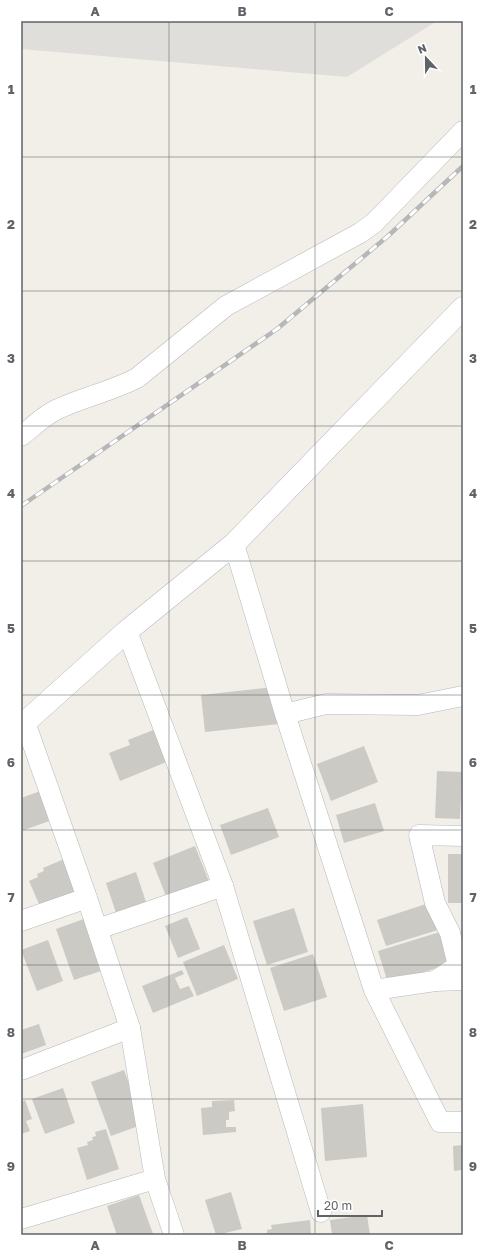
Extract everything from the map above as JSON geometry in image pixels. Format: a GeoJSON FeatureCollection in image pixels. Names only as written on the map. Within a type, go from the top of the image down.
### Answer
{"type":"FeatureCollection","features":[{"type":"Feature","properties":{"kind":"main road"},"geometry":{"type":"LineString","coordinates":[[23,724],[127,631],[234,544],[463,308]]}},
{"type":"Feature","properties":{"kind":"street"},"geometry":{"type":"LineString","coordinates":[[21,436],[46,416],[58,409],[124,385],[137,378],[226,306],[360,233],[374,223],[463,131]]}},
{"type":"Feature","properties":{"kind":"street"},"geometry":{"type":"LineString","coordinates":[[234,544],[285,714],[374,990],[440,1122],[463,1122]]}},
{"type":"Feature","properties":{"kind":"street"},"geometry":{"type":"LineString","coordinates":[[127,631],[223,886],[321,1212]]}},
{"type":"Feature","properties":{"kind":"street"},"geometry":{"type":"LineString","coordinates":[[285,714],[326,704],[418,704],[463,696]]}},
{"type":"Feature","properties":{"kind":"street"},"geometry":{"type":"LineString","coordinates":[[23,724],[98,929],[130,1028],[155,1179],[174,1235]]}},
{"type":"Feature","properties":{"kind":"street"},"geometry":{"type":"LineString","coordinates":[[435,981],[458,966],[450,933],[435,903],[419,835],[463,836]]}},
{"type":"Feature","properties":{"kind":"street"},"geometry":{"type":"LineString","coordinates":[[98,929],[223,886]]}},
{"type":"Feature","properties":{"kind":"street"},"geometry":{"type":"LineString","coordinates":[[21,920],[87,898]]}},
{"type":"Feature","properties":{"kind":"street"},"geometry":{"type":"LineString","coordinates":[[374,990],[435,981],[463,980]]}},
{"type":"Feature","properties":{"kind":"street"},"geometry":{"type":"LineString","coordinates":[[21,1070],[130,1028]]}},
{"type":"Feature","properties":{"kind":"street"},"geometry":{"type":"LineString","coordinates":[[21,1219],[155,1179]]}},
{"type":"Feature","properties":{"kind":"shaded area"},"geometry":{"type":"Polygon","coordinates":[[[21,21],[437,21],[347,77],[21,49],[21,21]]]}},
{"type":"Feature","properties":{"kind":"building"},"geometry":{"type":"Polygon","coordinates":[[[274,687],[279,724],[205,732],[201,695],[274,687]]]}},
{"type":"Feature","properties":{"kind":"building"},"geometry":{"type":"Polygon","coordinates":[[[156,729],[169,761],[120,781],[109,753],[130,745],[128,740],[156,729]]]}},
{"type":"Feature","properties":{"kind":"building"},"geometry":{"type":"Polygon","coordinates":[[[364,746],[378,782],[331,801],[317,764],[364,746]]]}},
{"type":"Feature","properties":{"kind":"building"},"geometry":{"type":"Polygon","coordinates":[[[437,771],[462,772],[460,819],[435,818],[437,771]]]}},
{"type":"Feature","properties":{"kind":"building"},"geometry":{"type":"Polygon","coordinates":[[[46,789],[58,818],[21,831],[21,798],[46,789]]]}},
{"type":"Feature","properties":{"kind":"building"},"geometry":{"type":"Polygon","coordinates":[[[375,803],[384,831],[344,843],[336,815],[375,803]]]}},
{"type":"Feature","properties":{"kind":"building"},"geometry":{"type":"Polygon","coordinates":[[[268,808],[279,837],[231,855],[220,825],[268,808]]]}},
{"type":"Feature","properties":{"kind":"building"},"geometry":{"type":"Polygon","coordinates":[[[195,846],[210,884],[168,901],[153,863],[195,846]]]}},
{"type":"Feature","properties":{"kind":"building"},"geometry":{"type":"Polygon","coordinates":[[[448,854],[463,854],[463,903],[448,903],[448,854]]]}},
{"type":"Feature","properties":{"kind":"building"},"geometry":{"type":"Polygon","coordinates":[[[69,857],[84,894],[42,911],[29,881],[38,877],[37,874],[44,871],[43,868],[69,857]]]}},
{"type":"Feature","properties":{"kind":"building"},"geometry":{"type":"Polygon","coordinates":[[[136,872],[148,908],[118,919],[106,883],[136,872]]]}},
{"type":"Feature","properties":{"kind":"building"},"geometry":{"type":"Polygon","coordinates":[[[429,903],[438,930],[386,946],[377,920],[429,903]]]}},
{"type":"Feature","properties":{"kind":"building"},"geometry":{"type":"Polygon","coordinates":[[[294,908],[308,952],[267,965],[253,921],[294,908]]]}},
{"type":"Feature","properties":{"kind":"building"},"geometry":{"type":"Polygon","coordinates":[[[89,917],[107,969],[74,980],[56,929],[89,917]]]}},
{"type":"Feature","properties":{"kind":"building"},"geometry":{"type":"Polygon","coordinates":[[[187,917],[200,949],[178,958],[165,926],[187,917]]]}},
{"type":"Feature","properties":{"kind":"building"},"geometry":{"type":"Polygon","coordinates":[[[443,931],[453,963],[388,983],[378,951],[443,931]]]}},
{"type":"Feature","properties":{"kind":"building"},"geometry":{"type":"Polygon","coordinates":[[[48,940],[63,981],[37,991],[21,950],[48,940]]]}},
{"type":"Feature","properties":{"kind":"building"},"geometry":{"type":"Polygon","coordinates":[[[224,945],[238,979],[197,996],[183,962],[224,945]]]}},
{"type":"Feature","properties":{"kind":"building"},"geometry":{"type":"Polygon","coordinates":[[[313,954],[327,997],[284,1011],[270,968],[313,954]]]}},
{"type":"Feature","properties":{"kind":"building"},"geometry":{"type":"Polygon","coordinates":[[[182,970],[184,974],[175,978],[180,989],[189,986],[194,996],[153,1013],[142,986],[182,970]]]}},
{"type":"Feature","properties":{"kind":"building"},"geometry":{"type":"Polygon","coordinates":[[[39,1024],[46,1045],[21,1054],[21,1030],[39,1024]]]}},
{"type":"Feature","properties":{"kind":"building"},"geometry":{"type":"Polygon","coordinates":[[[124,1070],[144,1124],[111,1136],[91,1082],[124,1070]]]}},
{"type":"Feature","properties":{"kind":"building"},"geometry":{"type":"Polygon","coordinates":[[[63,1088],[75,1123],[45,1134],[32,1099],[63,1088]]]}},
{"type":"Feature","properties":{"kind":"building"},"geometry":{"type":"Polygon","coordinates":[[[25,1100],[32,1119],[26,1121],[30,1131],[21,1134],[21,1102],[25,1100]]]}},
{"type":"Feature","properties":{"kind":"building"},"geometry":{"type":"Polygon","coordinates":[[[234,1100],[235,1111],[229,1112],[229,1120],[226,1120],[226,1127],[236,1127],[236,1132],[203,1135],[201,1108],[212,1107],[212,1101],[234,1100]]]}},
{"type":"Feature","properties":{"kind":"building"},"geometry":{"type":"Polygon","coordinates":[[[363,1104],[367,1157],[325,1161],[321,1108],[363,1104]]]}},
{"type":"Feature","properties":{"kind":"building"},"geometry":{"type":"Polygon","coordinates":[[[106,1129],[119,1169],[87,1180],[77,1148],[88,1145],[87,1142],[93,1140],[92,1137],[96,1136],[95,1132],[106,1129]]]}},
{"type":"Feature","properties":{"kind":"building"},"geometry":{"type":"Polygon","coordinates":[[[463,1145],[463,1170],[454,1171],[453,1146],[463,1145]]]}},
{"type":"Feature","properties":{"kind":"building"},"geometry":{"type":"Polygon","coordinates":[[[231,1192],[242,1229],[216,1235],[205,1200],[231,1192]]]}},
{"type":"Feature","properties":{"kind":"building"},"geometry":{"type":"Polygon","coordinates":[[[139,1195],[153,1234],[117,1235],[107,1206],[139,1195]]]}},
{"type":"Feature","properties":{"kind":"building"},"geometry":{"type":"Polygon","coordinates":[[[367,1215],[370,1235],[332,1235],[330,1220],[367,1215]]]}},
{"type":"Feature","properties":{"kind":"building"},"geometry":{"type":"Polygon","coordinates":[[[310,1220],[311,1235],[260,1235],[267,1233],[267,1230],[272,1229],[271,1225],[310,1220]]]}},
{"type":"Feature","properties":{"kind":"railway"},"geometry":{"type":"LineString","coordinates":[[21,506],[277,329],[388,236],[463,166]]}}]}
